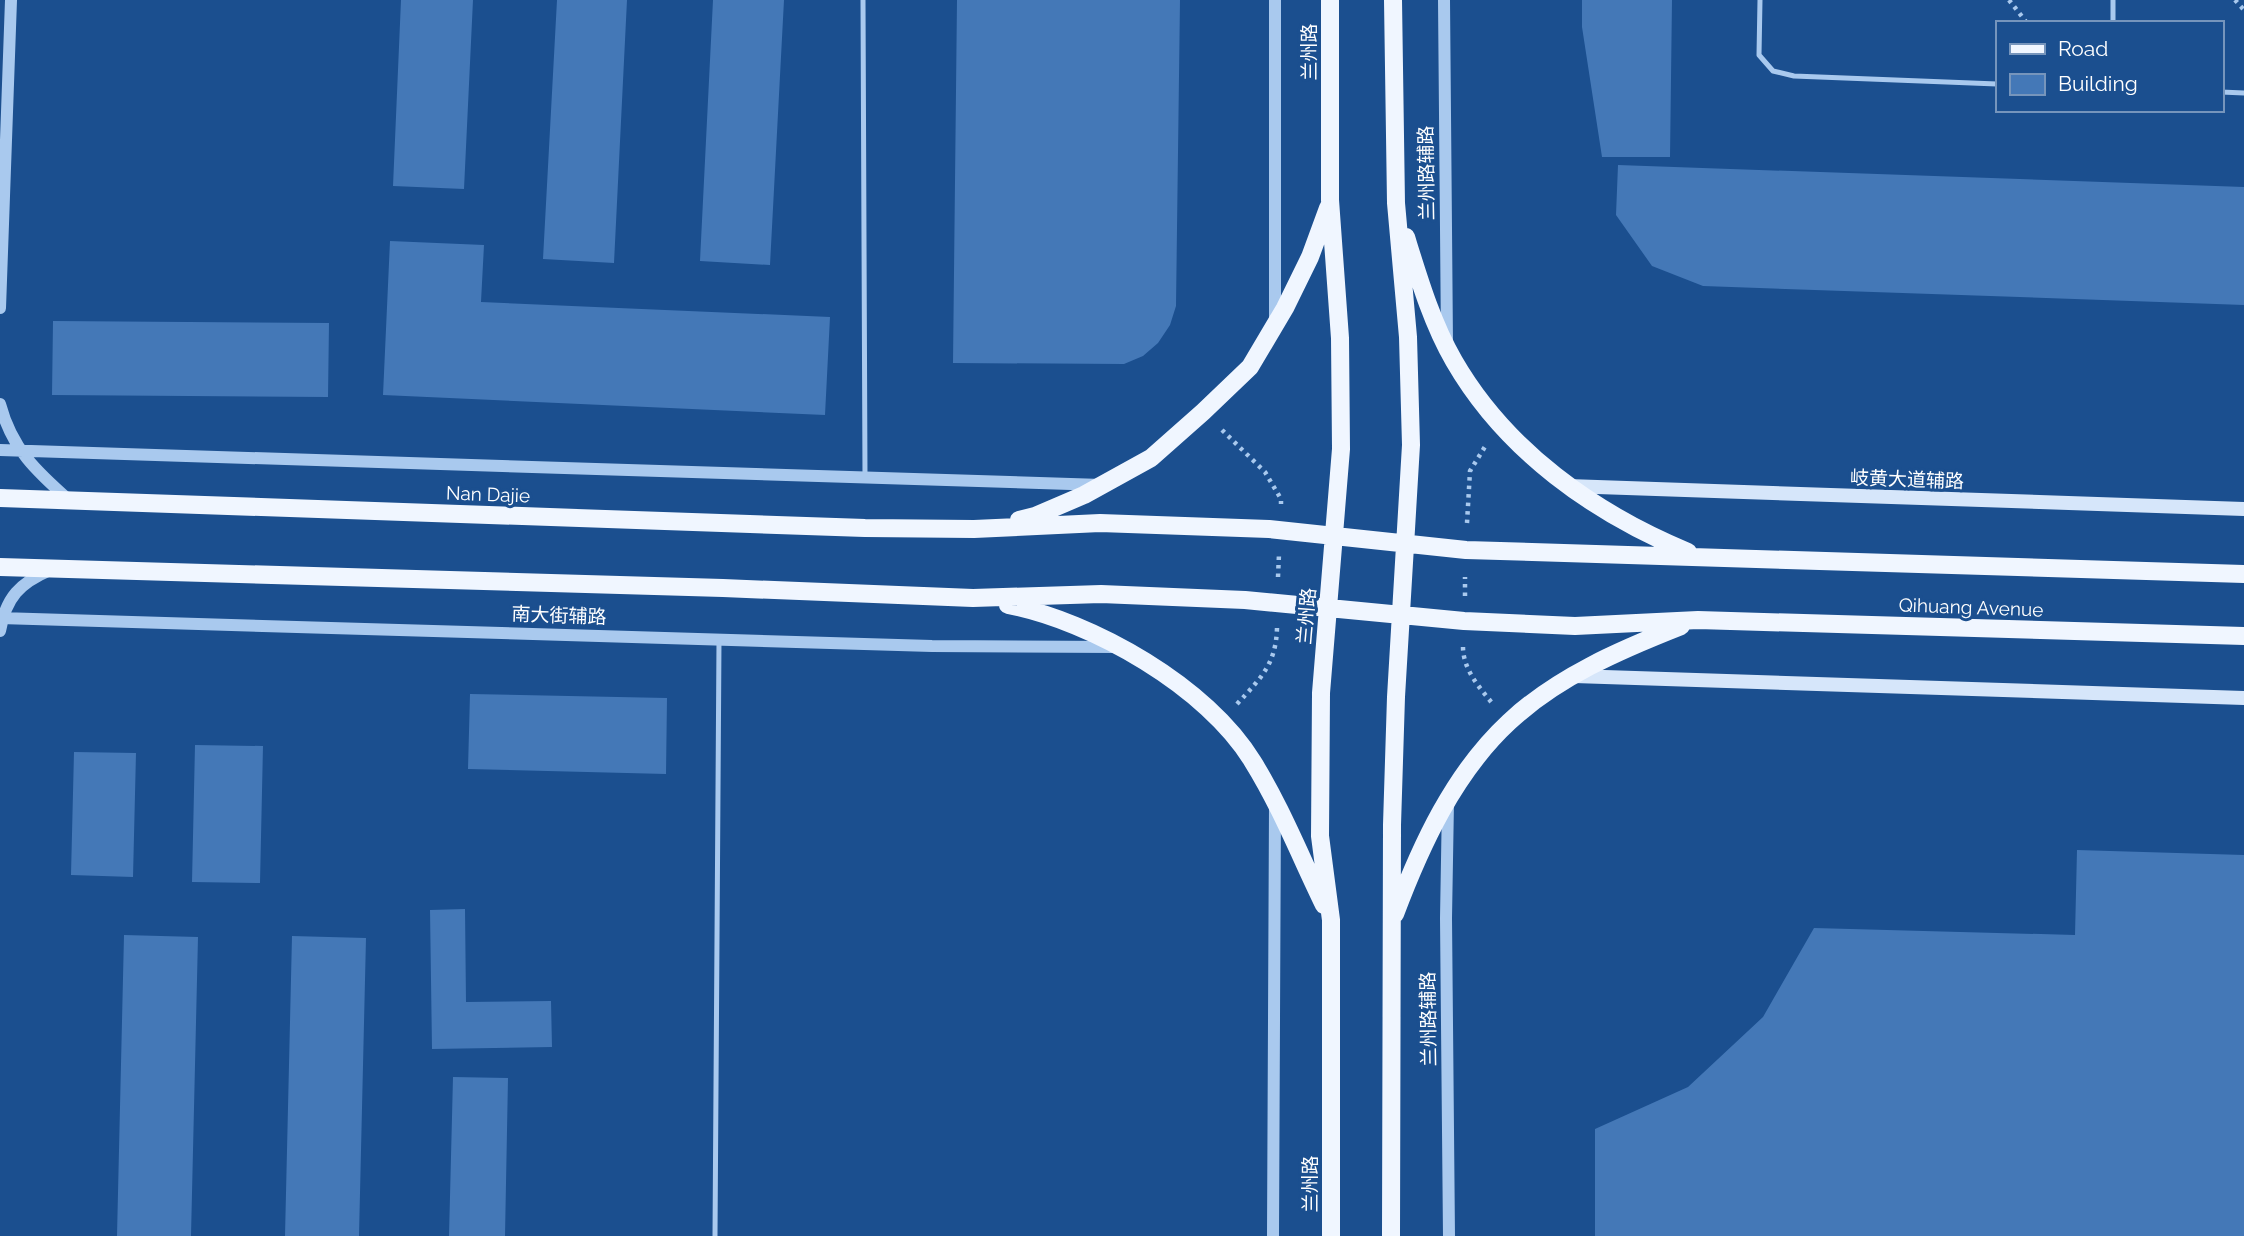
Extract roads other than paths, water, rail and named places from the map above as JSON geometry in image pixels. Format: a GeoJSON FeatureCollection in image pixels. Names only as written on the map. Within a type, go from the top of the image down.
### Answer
{"type":"FeatureCollection","features":[{"type":"Feature","properties":{"kind":"main road","name":"兰州路"},"geometry":{"type":"LineString","coordinates":[[1330,0],[1330,200],[1340,366],[1341,449],[1321,692],[1320,836],[1331,920],[1331,1236]]}},
{"type":"Feature","properties":{"kind":"main road"},"geometry":{"type":"LineString","coordinates":[[1391,1236],[1391,924],[1396,697],[1411,445],[1408,337],[1396,203],[1393,0]]}},
{"type":"Feature","properties":{"kind":"main road"},"geometry":{"type":"LineString","coordinates":[[974,529],[1035,516],[1102,485],[1151,458],[1203,412],[1250,367],[1310,257],[1330,200]]}},
{"type":"Feature","properties":{"kind":"main road"},"geometry":{"type":"LineString","coordinates":[[1396,203],[1421,287],[1447,347],[1500,424],[1536,461],[1610,514],[1650,536],[1698,555]]}},
{"type":"Feature","properties":{"kind":"main road","name":"岐黄大道辅路"},"geometry":{"type":"LineString","coordinates":[[1568,486],[2244,509]]}},
{"type":"Feature","properties":{"kind":"main road","name":"Nan Dajie"},"geometry":{"type":"LineString","coordinates":[[0,498],[865,528],[974,529]]}},
{"type":"Feature","properties":{"kind":"main road"},"geometry":{"type":"LineString","coordinates":[[974,529],[1100,523],[1280,530],[1466,550],[1698,555],[2244,574]]}},
{"type":"Feature","properties":{"kind":"main road"},"geometry":{"type":"LineString","coordinates":[[0,567],[602,584],[973,598],[1026,608],[1117,647],[1178,682],[1222,720],[1252,760],[1275,801],[1331,920]]}},
{"type":"Feature","properties":{"kind":"main road","name":"Qihuang Avenue"},"geometry":{"type":"LineString","coordinates":[[973,598],[1101,594],[1278,603],[1464,621],[1576,626],[1698,620],[2244,636]]}},
{"type":"Feature","properties":{"kind":"main road"},"geometry":{"type":"LineString","coordinates":[[1391,924],[1426,838],[1477,758],[1508,723],[1533,702],[1572,676],[1646,640],[1698,620]]}},
{"type":"Feature","properties":{"kind":"main road"},"geometry":{"type":"LineString","coordinates":[[1572,676],[2244,698]]}},
{"type":"Feature","properties":{"kind":"street"},"geometry":{"type":"LineString","coordinates":[[0,308],[11,0]]}},
{"type":"Feature","properties":{"kind":"street"},"geometry":{"type":"LineString","coordinates":[[1275,0],[1275,325]]}},
{"type":"Feature","properties":{"kind":"street","name":"兰州路辅路"},"geometry":{"type":"LineString","coordinates":[[1444,0],[1447,347]]}},
{"type":"Feature","properties":{"kind":"street"},"geometry":{"type":"LineString","coordinates":[[0,404],[13,441],[29,463],[71,501]]}},
{"type":"Feature","properties":{"kind":"street"},"geometry":{"type":"LineString","coordinates":[[0,450],[1102,485]]}},
{"type":"Feature","properties":{"kind":"street"},"geometry":{"type":"LineString","coordinates":[[1,622],[14,593],[30,579],[52,569]]}},
{"type":"Feature","properties":{"kind":"street","name":"南大街辅路"},"geometry":{"type":"LineString","coordinates":[[1,622],[932,646],[1117,647]]}},
{"type":"Feature","properties":{"kind":"street"},"geometry":{"type":"LineString","coordinates":[[1273,1236],[1275,801]]}},
{"type":"Feature","properties":{"kind":"street","name":"兰州路辅路"},"geometry":{"type":"LineString","coordinates":[[1448,801],[1446,918],[1449,1236]]}},
{"type":"Feature","properties":{"kind":"lane"},"geometry":{"type":"LineString","coordinates":[[863,0],[865,478]]}},
{"type":"Feature","properties":{"kind":"lane"},"geometry":{"type":"LineString","coordinates":[[1760,0],[1759,55],[1773,71],[1794,76],[1996,84]]}},
{"type":"Feature","properties":{"kind":"lane"},"geometry":{"type":"LineString","coordinates":[[2113,0],[2113,21]]}},
{"type":"Feature","properties":{"kind":"lane"},"geometry":{"type":"LineString","coordinates":[[2223,92],[2244,93]]}},
{"type":"Feature","properties":{"kind":"lane"},"geometry":{"type":"LineString","coordinates":[[715,1236],[719,640]]}}]}
